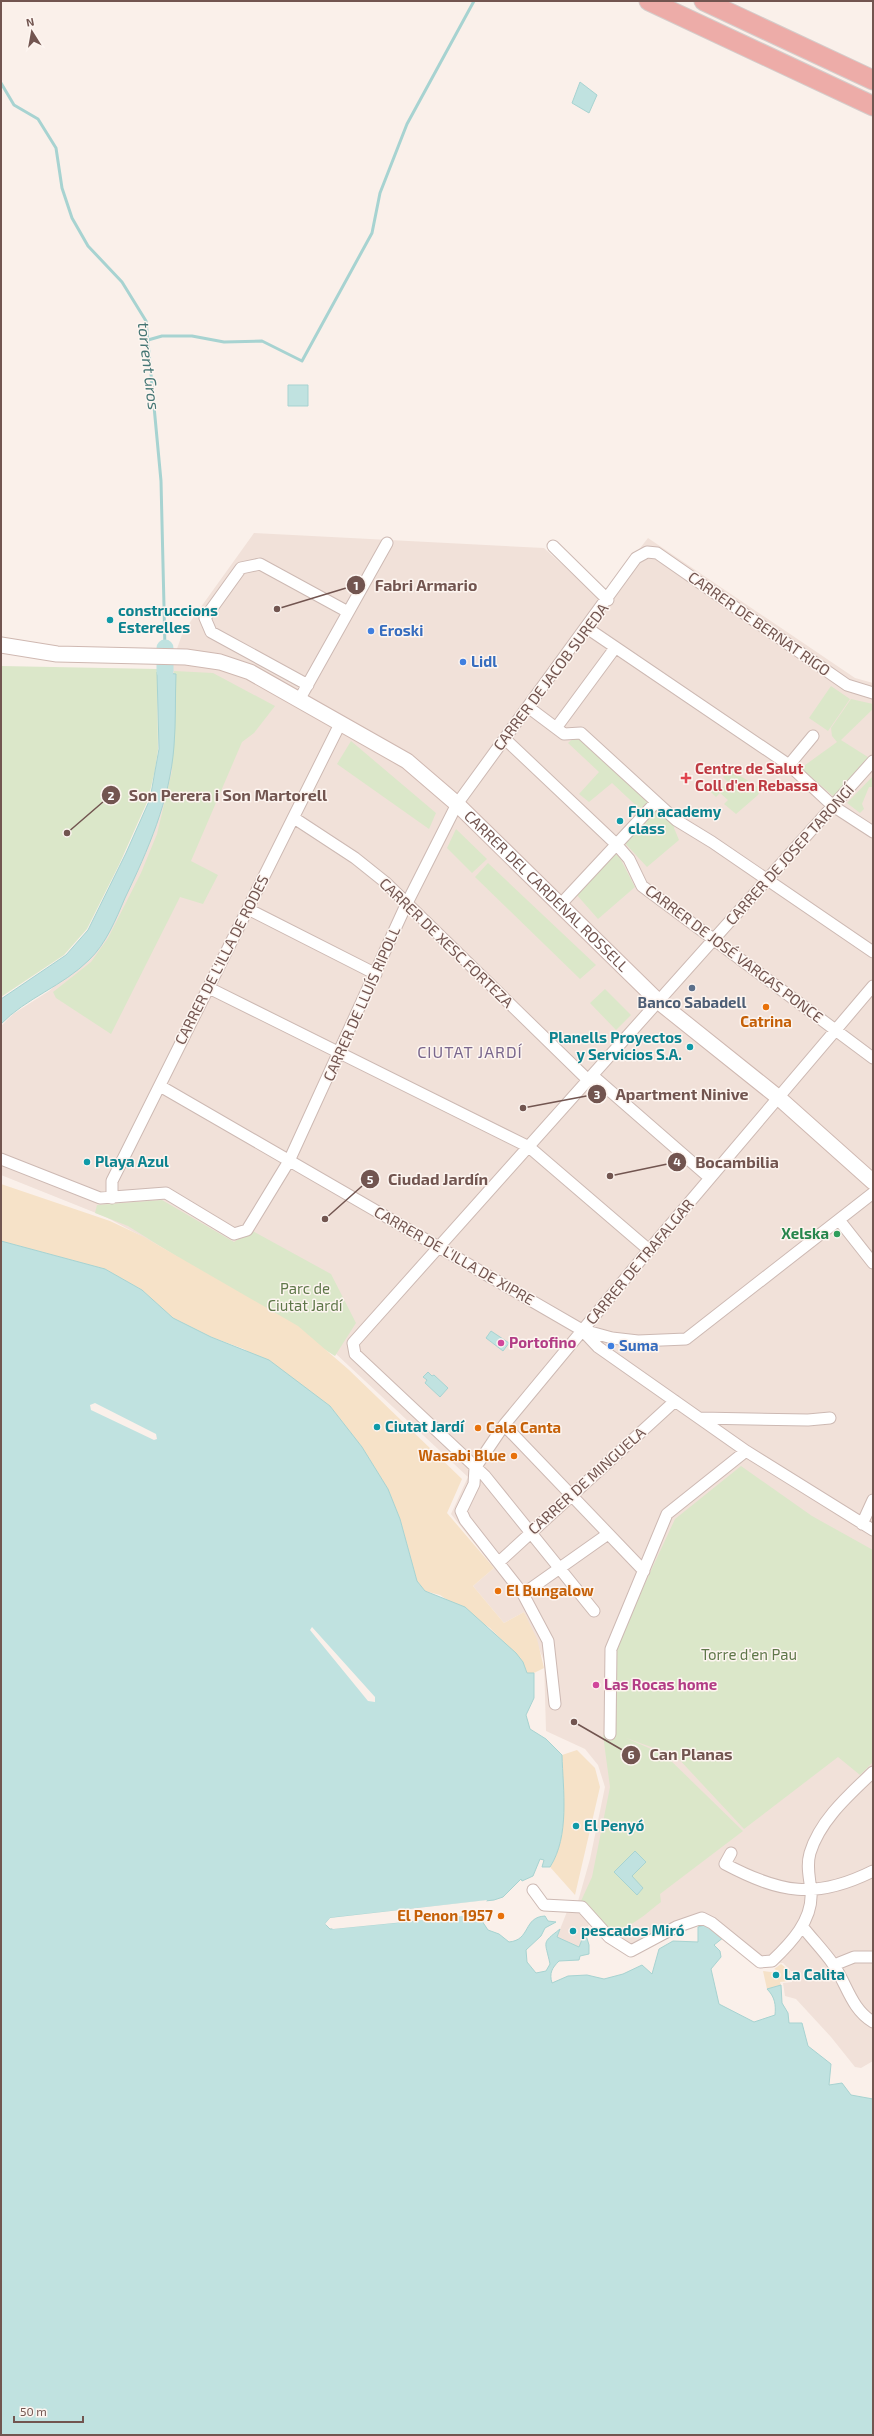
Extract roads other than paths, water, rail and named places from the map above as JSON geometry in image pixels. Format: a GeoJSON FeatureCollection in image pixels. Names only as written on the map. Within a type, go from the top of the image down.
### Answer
{"type":"FeatureCollection","features":[{"type":"Feature","properties":{"kind":"highway"},"geometry":{"type":"LineString","coordinates":[[649,1],[873,106]]}},
{"type":"Feature","properties":{"kind":"highway"},"geometry":{"type":"LineString","coordinates":[[704,1],[873,80]]}},
{"type":"Feature","properties":{"kind":"street"},"geometry":{"type":"LineString","coordinates":[[299,700],[387,543]]}},
{"type":"Feature","properties":{"kind":"street"},"geometry":{"type":"LineString","coordinates":[[553,546],[608,600]]}},
{"type":"Feature","properties":{"kind":"street","name":"CARRER DE JACOB SUREDA"},"geometry":{"type":"LineString","coordinates":[[457,804],[608,600],[636,558],[647,552]]}},
{"type":"Feature","properties":{"kind":"street","name":"CARRER DE BERNAT RIGO"},"geometry":{"type":"LineString","coordinates":[[647,552],[657,553],[847,685],[873,693]]}},
{"type":"Feature","properties":{"kind":"street"},"geometry":{"type":"LineString","coordinates":[[308,684],[211,632],[205,618],[241,568],[260,564],[348,612]]}},
{"type":"Feature","properties":{"kind":"street"},"geometry":{"type":"LineString","coordinates":[[587,628],[790,765],[833,806],[873,832]]}},
{"type":"Feature","properties":{"kind":"street","name":"CARRER DEL CARDENAL ROSSELL"},"geometry":{"type":"LineString","coordinates":[[1,645],[57,654],[186,657],[220,662],[250,672],[407,761],[457,804],[659,1002],[779,1098],[873,1182]]}},
{"type":"Feature","properties":{"kind":"street"},"geometry":{"type":"LineString","coordinates":[[556,728],[615,648]]}},
{"type":"Feature","properties":{"kind":"street"},"geometry":{"type":"LineString","coordinates":[[528,707],[564,734],[581,733],[676,820],[694,830],[873,952]]}},
{"type":"Feature","properties":{"kind":"street","name":"CARRER DE L'ILLA DE RODES"},"geometry":{"type":"LineString","coordinates":[[112,1198],[112,1181],[340,724]]}},
{"type":"Feature","properties":{"kind":"street"},"geometry":{"type":"LineString","coordinates":[[790,765],[813,736]]}},
{"type":"Feature","properties":{"kind":"street","name":"CARRER DE JOSÉ VARGAS PONCE"},"geometry":{"type":"LineString","coordinates":[[505,738],[616,844],[629,859],[642,886],[873,1058]]}},
{"type":"Feature","properties":{"kind":"street","name":"CARRER DE JOSEP TARONGÍ"},"geometry":{"type":"LineString","coordinates":[[475,1468],[356,1354],[353,1343],[873,761]]}},
{"type":"Feature","properties":{"kind":"street"},"geometry":{"type":"LineString","coordinates":[[560,905],[656,802]]}},
{"type":"Feature","properties":{"kind":"street","name":"CARRER DE LLUÍS RIPOLL"},"geometry":{"type":"LineString","coordinates":[[112,1198],[166,1193],[234,1234],[247,1230],[289,1161],[376,974],[406,905],[457,804]]}},
{"type":"Feature","properties":{"kind":"street","name":"CARRER DE XESC FORTEZA"},"geometry":{"type":"LineString","coordinates":[[294,818],[355,858],[385,882],[406,905],[591,1078],[710,1178]]}},
{"type":"Feature","properties":{"kind":"street"},"geometry":{"type":"LineString","coordinates":[[248,909],[376,974]]}},
{"type":"Feature","properties":{"kind":"street","name":"CARRER DE TRAFALGAR"},"geometry":{"type":"LineString","coordinates":[[475,1468],[504,1425],[582,1330],[873,986]]}},
{"type":"Feature","properties":{"kind":"street"},"geometry":{"type":"LineString","coordinates":[[209,988],[529,1147],[649,1250]]}},
{"type":"Feature","properties":{"kind":"street","name":"CARRER DE L'ILLA DE XIPRE"},"geometry":{"type":"LineString","coordinates":[[160,1086],[582,1330]]}},
{"type":"Feature","properties":{"kind":"street"},"geometry":{"type":"LineString","coordinates":[[1,1159],[100,1198],[112,1198]]}},
{"type":"Feature","properties":{"kind":"street"},"geometry":{"type":"LineString","coordinates":[[582,1330],[612,1338],[638,1341],[686,1340],[873,1193]]}},
{"type":"Feature","properties":{"kind":"street"},"geometry":{"type":"LineString","coordinates":[[839,1220],[873,1263]]}},
{"type":"Feature","properties":{"kind":"street"},"geometry":{"type":"LineString","coordinates":[[582,1330],[598,1347],[746,1451],[873,1530]]}},
{"type":"Feature","properties":{"kind":"street","name":"CARRER DE MINGUELA"},"geometry":{"type":"LineString","coordinates":[[499,1562],[675,1401]]}},
{"type":"Feature","properties":{"kind":"street"},"geometry":{"type":"LineString","coordinates":[[700,1418],[808,1420],[830,1418]]}},
{"type":"Feature","properties":{"kind":"street"},"geometry":{"type":"LineString","coordinates":[[504,1425],[644,1572]]}},
{"type":"Feature","properties":{"kind":"street"},"geometry":{"type":"LineString","coordinates":[[610,1734],[611,1649],[667,1514],[746,1451]]}},
{"type":"Feature","properties":{"kind":"street"},"geometry":{"type":"LineString","coordinates":[[475,1468],[485,1476],[594,1611]]}},
{"type":"Feature","properties":{"kind":"street"},"geometry":{"type":"LineString","coordinates":[[475,1468],[474,1484],[461,1511],[465,1520],[499,1562],[527,1591],[548,1641],[556,1704]]}},
{"type":"Feature","properties":{"kind":"street"},"geometry":{"type":"LineString","coordinates":[[862,1524],[873,1500]]}},
{"type":"Feature","properties":{"kind":"street"},"geometry":{"type":"LineString","coordinates":[[527,1591],[608,1534]]}},
{"type":"Feature","properties":{"kind":"street"},"geometry":{"type":"LineString","coordinates":[[533,1890],[544,1904],[579,1906],[610,1937],[631,1951],[676,1927],[702,1918],[712,1923],[760,1962],[772,1961],[802,1926],[810,1908],[811,1890],[808,1860],[820,1832],[840,1804],[873,1772]]}},
{"type":"Feature","properties":{"kind":"street"},"geometry":{"type":"LineString","coordinates":[[731,1853],[725,1864],[755,1880],[780,1888],[811,1890],[832,1887],[855,1880],[873,1871]]}},
{"type":"Feature","properties":{"kind":"street"},"geometry":{"type":"LineString","coordinates":[[802,1926],[834,1965],[851,1998],[863,2016],[873,2022]]}},
{"type":"Feature","properties":{"kind":"street"},"geometry":{"type":"LineString","coordinates":[[834,1965],[854,1957],[873,1957]]}},
{"type":"Feature","properties":{"kind":"water"},"geometry":{"type":"Polygon","coordinates":[[[580,82],[597,95],[589,113],[572,103],[580,82]]]}},
{"type":"Feature","properties":{"kind":"water"},"geometry":{"type":"Polygon","coordinates":[[[288,385],[308,385],[308,406],[288,406],[288,385]]]}},
{"type":"Feature","properties":{"kind":"water"},"geometry":{"type":"Polygon","coordinates":[[[157,672],[176,674],[174,746],[172,766],[163,805],[142,862],[110,931],[101,947],[95,954],[79,969],[22,1007],[1,1024],[1,999],[66,955],[88,930],[126,853],[150,799],[159,749],[157,672]]]}},
{"type":"Feature","properties":{"kind":"water"},"geometry":{"type":"Polygon","coordinates":[[[1,1241],[105,1269],[142,1290],[173,1318],[211,1337],[269,1360],[330,1406],[362,1447],[388,1489],[400,1519],[417,1581],[425,1591],[465,1607],[516,1653],[523,1662],[527,1673],[534,1673],[534,1698],[526,1715],[530,1729],[546,1739],[562,1755],[564,1798],[563,1827],[556,1855],[550,1867],[542,1867],[544,1860],[540,1859],[533,1876],[522,1881],[521,1879],[503,1897],[494,1900],[330,1918],[325,1924],[330,1929],[465,1916],[482,1921],[488,1930],[499,1934],[509,1942],[521,1937],[533,1920],[538,1917],[545,1916],[548,1921],[556,1922],[545,1928],[541,1936],[526,1950],[527,1962],[536,1973],[546,1971],[550,1964],[546,1943],[550,1937],[560,1929],[557,1937],[579,1947],[585,1932],[589,1945],[589,1954],[580,1956],[579,1960],[559,1961],[552,1971],[552,1983],[568,1976],[587,1975],[604,1979],[623,1974],[642,1965],[652,1974],[659,1949],[673,1941],[698,1942],[698,1927],[708,1924],[724,1937],[714,1945],[720,1951],[721,1957],[711,1969],[719,2004],[754,2022],[775,2015],[774,2001],[772,1995],[767,1989],[781,1985],[782,2003],[788,2013],[789,2023],[802,2023],[808,2046],[831,2064],[829,2085],[842,2083],[851,2095],[873,2099],[873,2435],[1,2435],[1,1241]]]}},
{"type":"Feature","properties":{"kind":"water"},"geometry":{"type":"Polygon","coordinates":[[[491,1331],[509,1343],[503,1351],[486,1338],[491,1331]]]}},
{"type":"Feature","properties":{"kind":"water"},"geometry":{"type":"Polygon","coordinates":[[[428,1372],[432,1376],[434,1375],[448,1388],[440,1397],[425,1383],[427,1380],[423,1377],[428,1372]]]}},
{"type":"Feature","properties":{"kind":"water"},"geometry":{"type":"Polygon","coordinates":[[[635,1851],[646,1862],[632,1876],[643,1888],[637,1895],[614,1872],[635,1851]]]}},
{"type":"Feature","properties":{"kind":"waterway"},"geometry":{"type":"LineString","coordinates":[[148,340],[162,336],[192,336],[224,342],[262,341],[302,361],[372,233],[380,193],[407,124],[474,1]]}},
{"type":"Feature","properties":{"kind":"waterway","name":"torrent Gros"},"geometry":{"type":"LineString","coordinates":[[1,83],[14,105],[38,119],[56,148],[62,188],[72,218],[88,246],[122,282],[146,321],[161,481],[165,648]]}},
{"type":"Feature","properties":{"kind":"waterway"},"geometry":{"type":"LineString","coordinates":[[165,648],[165,671]]}},
{"type":"Feature","properties":{"kind":"place","name":"Fabri Armario"},"geometry":{"type":"Point","coordinates":[277,609]}},
{"type":"Feature","properties":{"kind":"place","name":"construccions Esterelles"},"geometry":{"type":"Point","coordinates":[110,620]}},
{"type":"Feature","properties":{"kind":"place","name":"Eroski"},"geometry":{"type":"Point","coordinates":[371,631]}},
{"type":"Feature","properties":{"kind":"place","name":"Lidl"},"geometry":{"type":"Point","coordinates":[463,662]}},
{"type":"Feature","properties":{"kind":"place","name":"Centre de Salut Coll d'en Rebassa"},"geometry":{"type":"Point","coordinates":[686,778]}},
{"type":"Feature","properties":{"kind":"place","name":"Fun academy class"},"geometry":{"type":"Point","coordinates":[620,821]}},
{"type":"Feature","properties":{"kind":"place","name":"Son Perera i Son Martorell"},"geometry":{"type":"Point","coordinates":[67,833]}},
{"type":"Feature","properties":{"kind":"place","name":"Banco Sabadell"},"geometry":{"type":"Point","coordinates":[692,988]}},
{"type":"Feature","properties":{"kind":"place","name":"Catrina"},"geometry":{"type":"Point","coordinates":[766,1007]}},
{"type":"Feature","properties":{"kind":"place","name":"Planells Proyectos y Servicios S.A."},"geometry":{"type":"Point","coordinates":[690,1047]}},
{"type":"Feature","properties":{"kind":"place","name":"Apartment Ninive"},"geometry":{"type":"Point","coordinates":[523,1108]}},
{"type":"Feature","properties":{"kind":"place","name":"Playa Azul"},"geometry":{"type":"Point","coordinates":[87,1162]}},
{"type":"Feature","properties":{"kind":"place","name":"Bocambilia"},"geometry":{"type":"Point","coordinates":[610,1176]}},
{"type":"Feature","properties":{"kind":"place","name":"Ciudad Jardín"},"geometry":{"type":"Point","coordinates":[325,1219]}},
{"type":"Feature","properties":{"kind":"place","name":"Xelska"},"geometry":{"type":"Point","coordinates":[837,1234]}},
{"type":"Feature","properties":{"kind":"place","name":"Portofino"},"geometry":{"type":"Point","coordinates":[501,1343]}},
{"type":"Feature","properties":{"kind":"place","name":"Suma"},"geometry":{"type":"Point","coordinates":[611,1346]}},
{"type":"Feature","properties":{"kind":"place","name":"Ciutat Jardí"},"geometry":{"type":"Point","coordinates":[377,1427]}},
{"type":"Feature","properties":{"kind":"place","name":"Cala Canta"},"geometry":{"type":"Point","coordinates":[478,1428]}},
{"type":"Feature","properties":{"kind":"place","name":"Wasabi Blue"},"geometry":{"type":"Point","coordinates":[514,1456]}},
{"type":"Feature","properties":{"kind":"place","name":"El Bungalow"},"geometry":{"type":"Point","coordinates":[498,1591]}},
{"type":"Feature","properties":{"kind":"place","name":"Las Rocas home"},"geometry":{"type":"Point","coordinates":[596,1685]}},
{"type":"Feature","properties":{"kind":"place","name":"Can Planas"},"geometry":{"type":"Point","coordinates":[574,1722]}},
{"type":"Feature","properties":{"kind":"place","name":"El Penyó"},"geometry":{"type":"Point","coordinates":[576,1826]}},
{"type":"Feature","properties":{"kind":"place","name":"El Penon 1957"},"geometry":{"type":"Point","coordinates":[501,1916]}},
{"type":"Feature","properties":{"kind":"place","name":"pescados Miró"},"geometry":{"type":"Point","coordinates":[573,1931]}},
{"type":"Feature","properties":{"kind":"place","name":"La Calita"},"geometry":{"type":"Point","coordinates":[776,1975]}},
{"type":"Feature","properties":{"kind":"district","name":"CIUTAT JARDÍ"},"geometry":{"type":"Point","coordinates":[470,1052]}},
{"type":"Feature","properties":{"kind":"park label","name":"Parc de Ciutat Jardí"},"geometry":{"type":"Point","coordinates":[305,1298]}},
{"type":"Feature","properties":{"kind":"park label","name":"Torre d'en Pau"},"geometry":{"type":"Point","coordinates":[749,1655]}}]}
